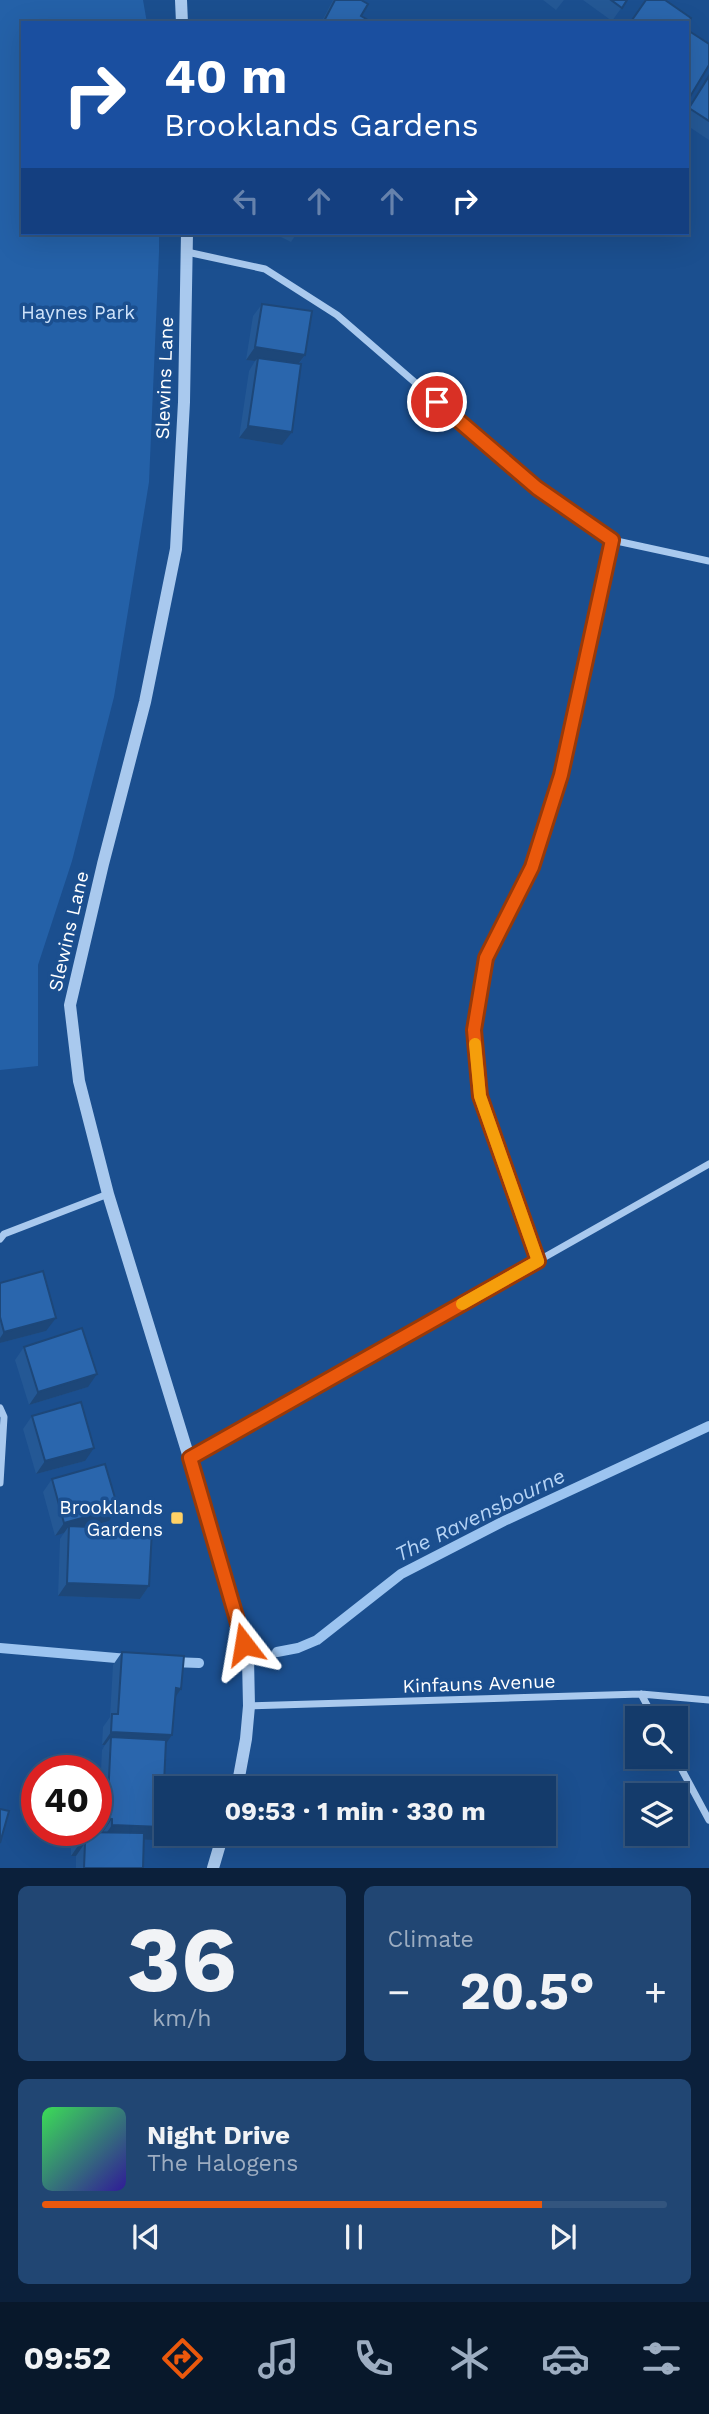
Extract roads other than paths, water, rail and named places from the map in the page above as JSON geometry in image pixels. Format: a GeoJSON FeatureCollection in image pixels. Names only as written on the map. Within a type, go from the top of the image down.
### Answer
{"type":"FeatureCollection","features":[{"type":"Feature","properties":{"kind":"street"},"geometry":{"type":"LineString","coordinates":[[181,0],[182,21]]}},
{"type":"Feature","properties":{"kind":"street","name":"Slewins Lane"},"geometry":{"type":"LineString","coordinates":[[187,235],[184,402],[176,549],[145,702],[70,1005],[79,1081],[108,1195],[190,1458],[248,1659],[249,1706],[239,1776]]}},
{"type":"Feature","properties":{"kind":"street"},"geometry":{"type":"LineString","coordinates":[[187,253],[265,269],[337,315],[537,488],[612,540],[709,561]]}},
{"type":"Feature","properties":{"kind":"street"},"geometry":{"type":"LineString","coordinates":[[538,1261],[480,1096],[474,1030],[486,958],[532,867],[561,775],[612,540]]}},
{"type":"Feature","properties":{"kind":"street"},"geometry":{"type":"LineString","coordinates":[[190,1458],[709,1164]]}},
{"type":"Feature","properties":{"kind":"street"},"geometry":{"type":"LineString","coordinates":[[0,1239],[4,1234],[108,1195]]}},
{"type":"Feature","properties":{"kind":"street"},"geometry":{"type":"LineString","coordinates":[[0,1408],[4,1417],[0,1483]]}},
{"type":"Feature","properties":{"kind":"street"},"geometry":{"type":"LineString","coordinates":[[641,1694],[648,1706]]}},
{"type":"Feature","properties":{"kind":"street","name":"Kinfauns Avenue"},"geometry":{"type":"LineString","coordinates":[[249,1706],[641,1694],[709,1700]]}},
{"type":"Feature","properties":{"kind":"street"},"geometry":{"type":"LineString","coordinates":[[681,1769],[709,1820]]}},
{"type":"Feature","properties":{"kind":"street"},"geometry":{"type":"LineString","coordinates":[[213,1868],[219,1846]]}},
{"type":"Feature","properties":{"kind":"waterway","name":"The Ravensbourne"},"geometry":{"type":"LineString","coordinates":[[277,1652],[298,1648],[317,1640],[401,1574],[504,1521],[709,1426]]}},
{"type":"Feature","properties":{"kind":"waterway","name":"The Ravensbourne"},"geometry":{"type":"LineString","coordinates":[[0,1648],[128,1659]]}},
{"type":"Feature","properties":{"kind":"waterway","name":"The Ravensbourne"},"geometry":{"type":"LineString","coordinates":[[171,1662],[199,1663]]}},
{"type":"Feature","properties":{"kind":"place","name":"Brooklands Gardens"},"geometry":{"type":"Point","coordinates":[177,1518]}},
{"type":"Feature","properties":{"kind":"park label","name":"Haynes Park"},"geometry":{"type":"Point","coordinates":[78,312]}}]}
